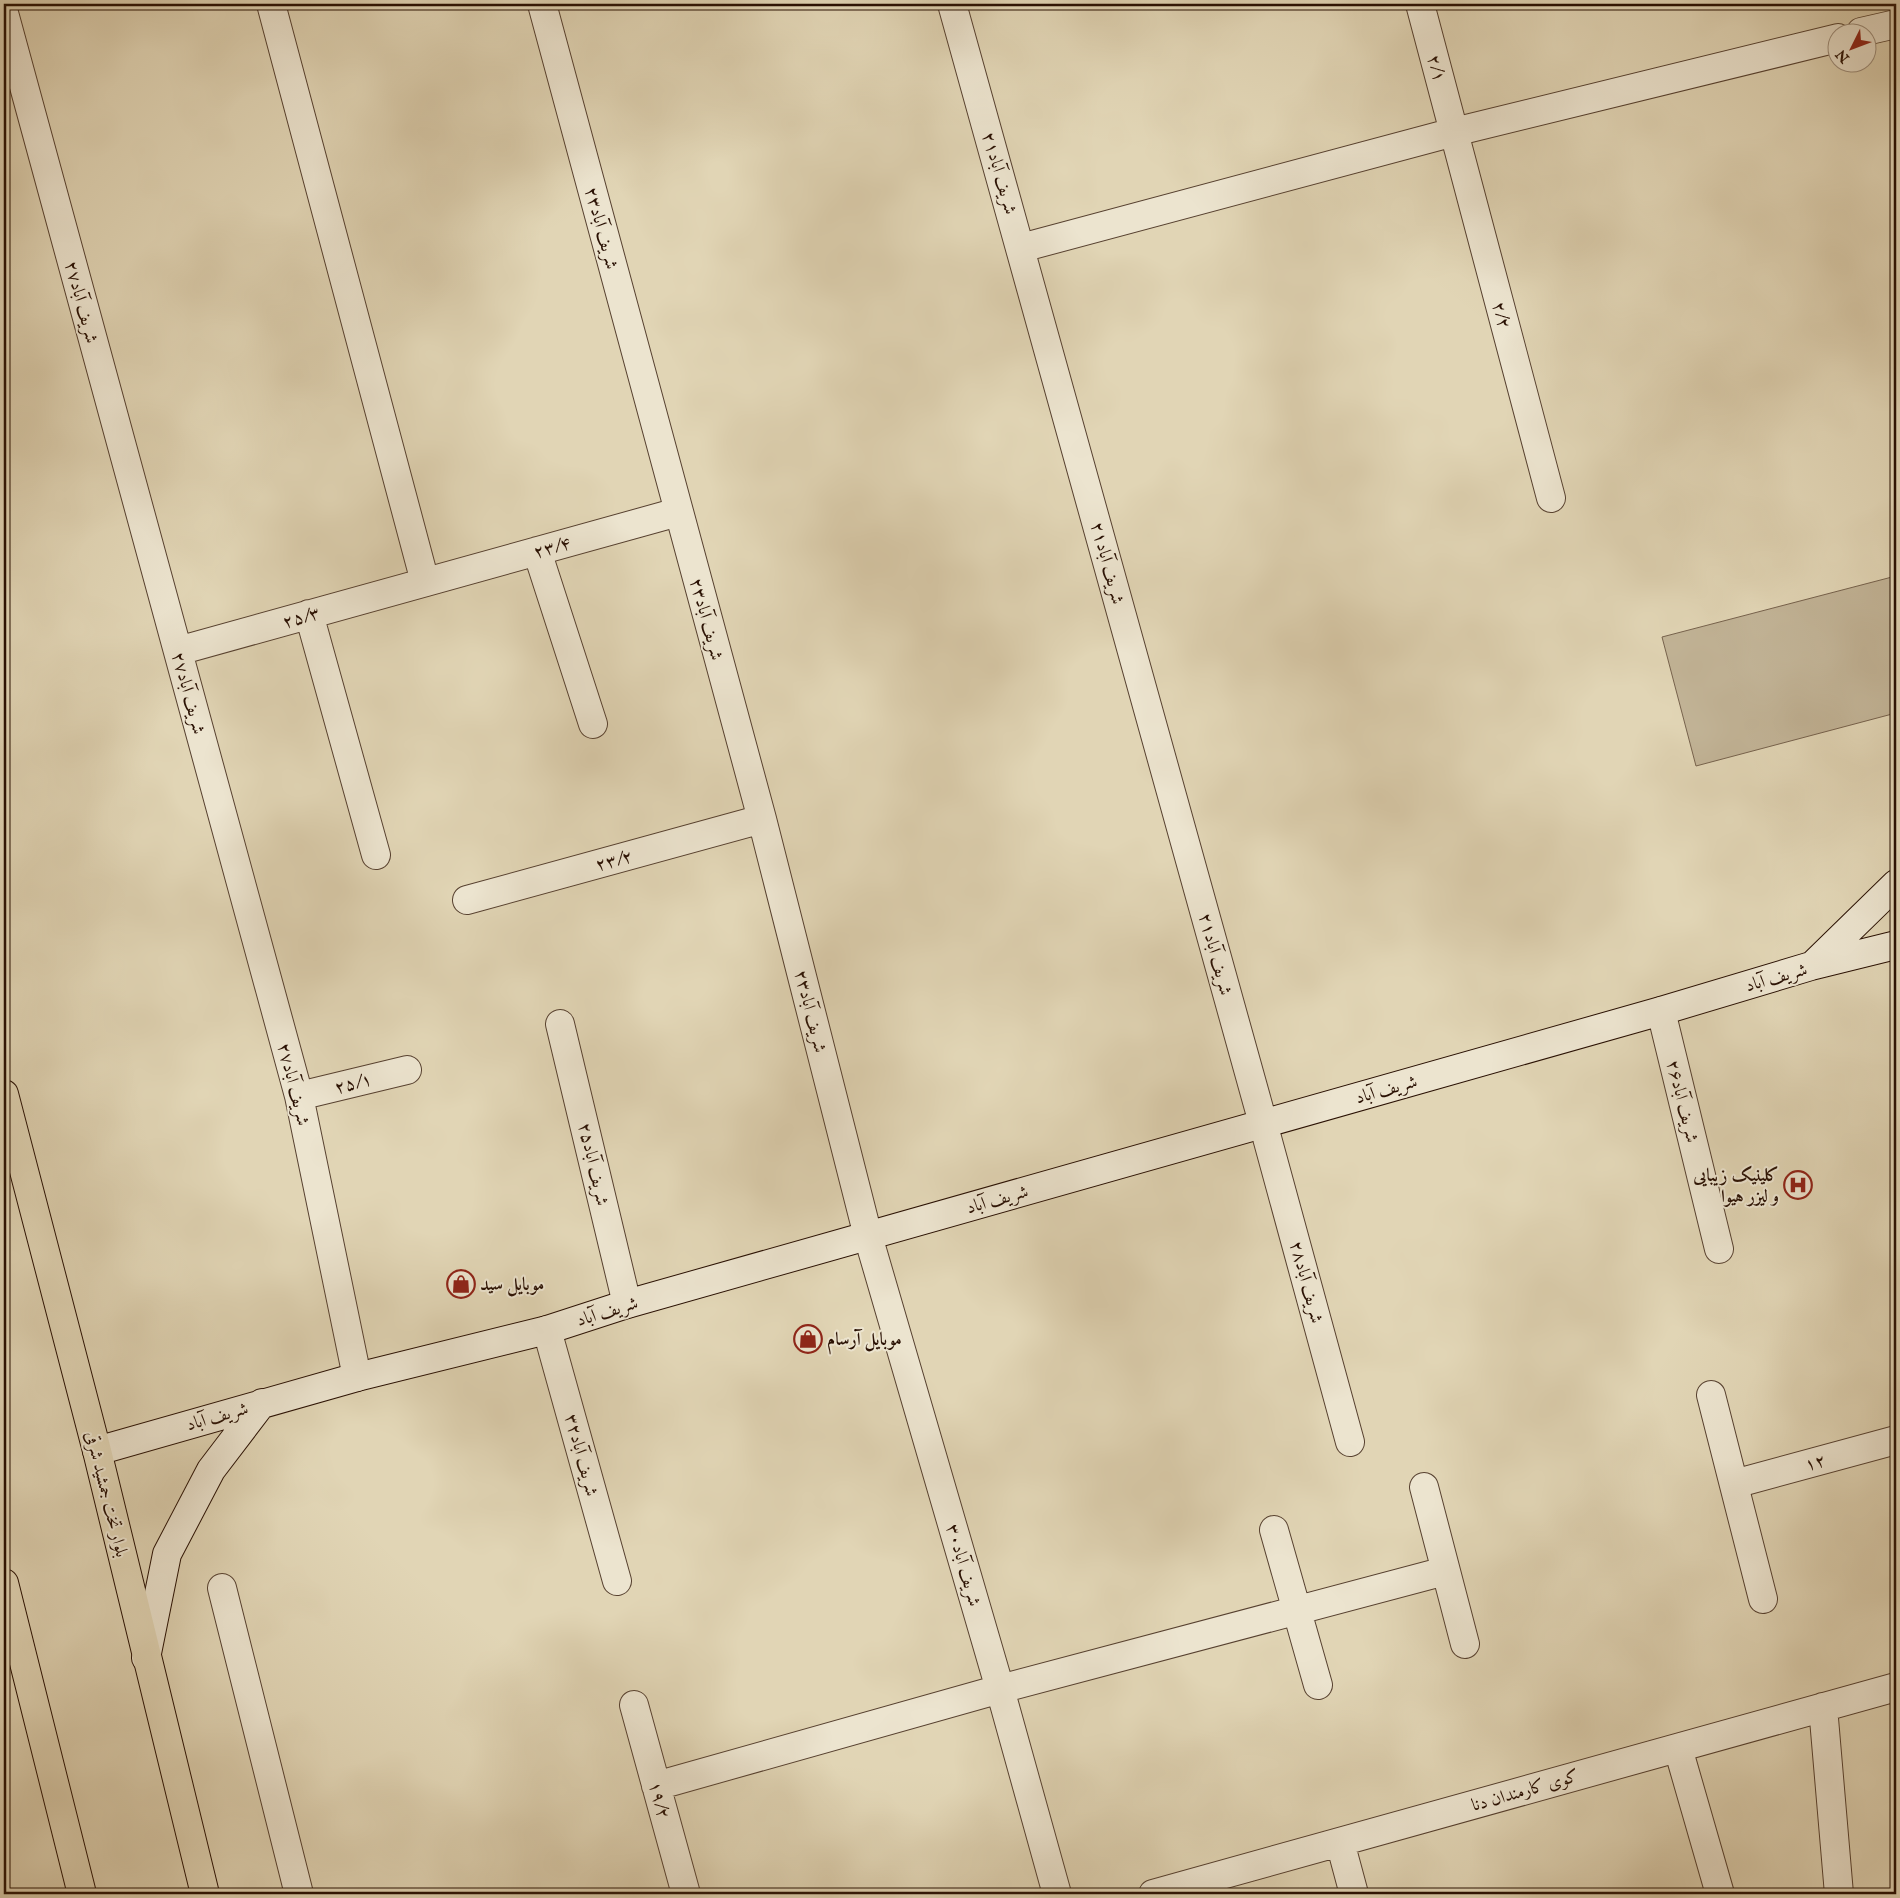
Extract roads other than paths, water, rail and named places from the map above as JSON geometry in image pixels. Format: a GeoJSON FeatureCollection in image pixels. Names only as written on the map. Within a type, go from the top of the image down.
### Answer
{"type":"FeatureCollection","features":[{"type":"Feature","properties":{"kind":"main road","name":"بلوار تخت جمشید شرقی"},"geometry":{"type":"LineString","coordinates":[[4,1094],[97,1451],[205,1894]]}},
{"type":"Feature","properties":{"kind":"main road"},"geometry":{"type":"LineString","coordinates":[[4,1583],[82,1894]]}},
{"type":"Feature","properties":{"kind":"street"},"geometry":{"type":"LineString","coordinates":[[271,4],[425,582]]}},
{"type":"Feature","properties":{"kind":"street","name":"شریف آباد۲۳"},"geometry":{"type":"LineString","coordinates":[[542,4],[762,819],[868,1236]]}},
{"type":"Feature","properties":{"kind":"street","name":"شریف آباد۲۱"},"geometry":{"type":"LineString","coordinates":[[952,4],[1264,1123]]}},
{"type":"Feature","properties":{"kind":"street","name":"۲/۱"},"geometry":{"type":"LineString","coordinates":[[1420,4],[1454,132]]}},
{"type":"Feature","properties":{"kind":"street","name":"شریف آباد۲۷"},"geometry":{"type":"LineString","coordinates":[[4,13],[299,1096],[357,1377]]}},
{"type":"Feature","properties":{"kind":"street"},"geometry":{"type":"LineString","coordinates":[[1878,28],[1896,24]]}},
{"type":"Feature","properties":{"kind":"street"},"geometry":{"type":"LineString","coordinates":[[1021,248],[1454,132],[1828,40]]}},
{"type":"Feature","properties":{"kind":"street","name":"۲/۲"},"geometry":{"type":"LineString","coordinates":[[1454,132],[1550,498]]}},
{"type":"Feature","properties":{"kind":"street","name":"۲۳/۴"},"geometry":{"type":"LineString","coordinates":[[425,582],[678,512]]}},
{"type":"Feature","properties":{"kind":"street"},"geometry":{"type":"LineString","coordinates":[[537,551],[593,724]]}},
{"type":"Feature","properties":{"kind":"street","name":"۲۵/۳"},"geometry":{"type":"LineString","coordinates":[[178,651],[425,582]]}},
{"type":"Feature","properties":{"kind":"street"},"geometry":{"type":"LineString","coordinates":[[309,614],[376,855]]}},
{"type":"Feature","properties":{"kind":"street","name":"۲۳/۲"},"geometry":{"type":"LineString","coordinates":[[467,900],[762,819]]}},
{"type":"Feature","properties":{"kind":"street"},"geometry":{"type":"LineString","coordinates":[[1811,966],[1896,884]]}},
{"type":"Feature","properties":{"kind":"street","name":"شریف آباد"},"geometry":{"type":"LineString","coordinates":[[97,1451],[357,1377],[547,1330],[627,1304],[1661,1011],[1811,966],[1896,945]]}},
{"type":"Feature","properties":{"kind":"street","name":"شریف آباد۲۶"},"geometry":{"type":"LineString","coordinates":[[1661,1011],[1719,1249]]}},
{"type":"Feature","properties":{"kind":"street","name":"شریف آباد۲۵"},"geometry":{"type":"LineString","coordinates":[[560,1024],[627,1304]]}},
{"type":"Feature","properties":{"kind":"street","name":"۲۵/۱"},"geometry":{"type":"LineString","coordinates":[[299,1096],[407,1070]]}},
{"type":"Feature","properties":{"kind":"street","name":"شریف آباد۲۸"},"geometry":{"type":"LineString","coordinates":[[1264,1123],[1350,1442]]}},
{"type":"Feature","properties":{"kind":"street","name":"شریف آباد۳۰"},"geometry":{"type":"LineString","coordinates":[[868,1236],[1000,1689],[1056,1894]]}},
{"type":"Feature","properties":{"kind":"street","name":"شریف آباد۳۲"},"geometry":{"type":"LineString","coordinates":[[547,1330],[617,1581]]}},
{"type":"Feature","properties":{"kind":"street"},"geometry":{"type":"LineString","coordinates":[[1711,1395],[1764,1599]]}},
{"type":"Feature","properties":{"kind":"street"},"geometry":{"type":"LineString","coordinates":[[146,1658],[166,1554],[211,1470],[262,1403]]}},
{"type":"Feature","properties":{"kind":"street","name":"۱۲"},"geometry":{"type":"LineString","coordinates":[[1734,1484],[1896,1440]]}},
{"type":"Feature","properties":{"kind":"street"},"geometry":{"type":"LineString","coordinates":[[1424,1487],[1465,1644]]}},
{"type":"Feature","properties":{"kind":"street"},"geometry":{"type":"LineString","coordinates":[[1274,1530],[1318,1685]]}},
{"type":"Feature","properties":{"kind":"street"},"geometry":{"type":"LineString","coordinates":[[656,1786],[1000,1689],[1446,1571]]}},
{"type":"Feature","properties":{"kind":"street"},"geometry":{"type":"LineString","coordinates":[[222,1588],[299,1894]]}},
{"type":"Feature","properties":{"kind":"street","name":"کوی کارمندان دنا"},"geometry":{"type":"LineString","coordinates":[[1153,1894],[1896,1687]]}},
{"type":"Feature","properties":{"kind":"street","name":"۱۹/۲"},"geometry":{"type":"LineString","coordinates":[[634,1705],[686,1894]]}},
{"type":"Feature","properties":{"kind":"street"},"geometry":{"type":"LineString","coordinates":[[1823,1707],[1839,1894]]}},
{"type":"Feature","properties":{"kind":"street"},"geometry":{"type":"LineString","coordinates":[[1678,1748],[1720,1894]]}},
{"type":"Feature","properties":{"kind":"street"},"geometry":{"type":"LineString","coordinates":[[1340,1842],[1354,1894]]}},
{"type":"Feature","properties":{"kind":"place","name":"کلینیک زیبایی و لیزر هیوا"},"geometry":{"type":"Point","coordinates":[1798,1185]}},
{"type":"Feature","properties":{"kind":"place","name":"موبایل سید"},"geometry":{"type":"Point","coordinates":[461,1284]}},
{"type":"Feature","properties":{"kind":"place","name":"موبایل آرسام"},"geometry":{"type":"Point","coordinates":[808,1339]}}]}
